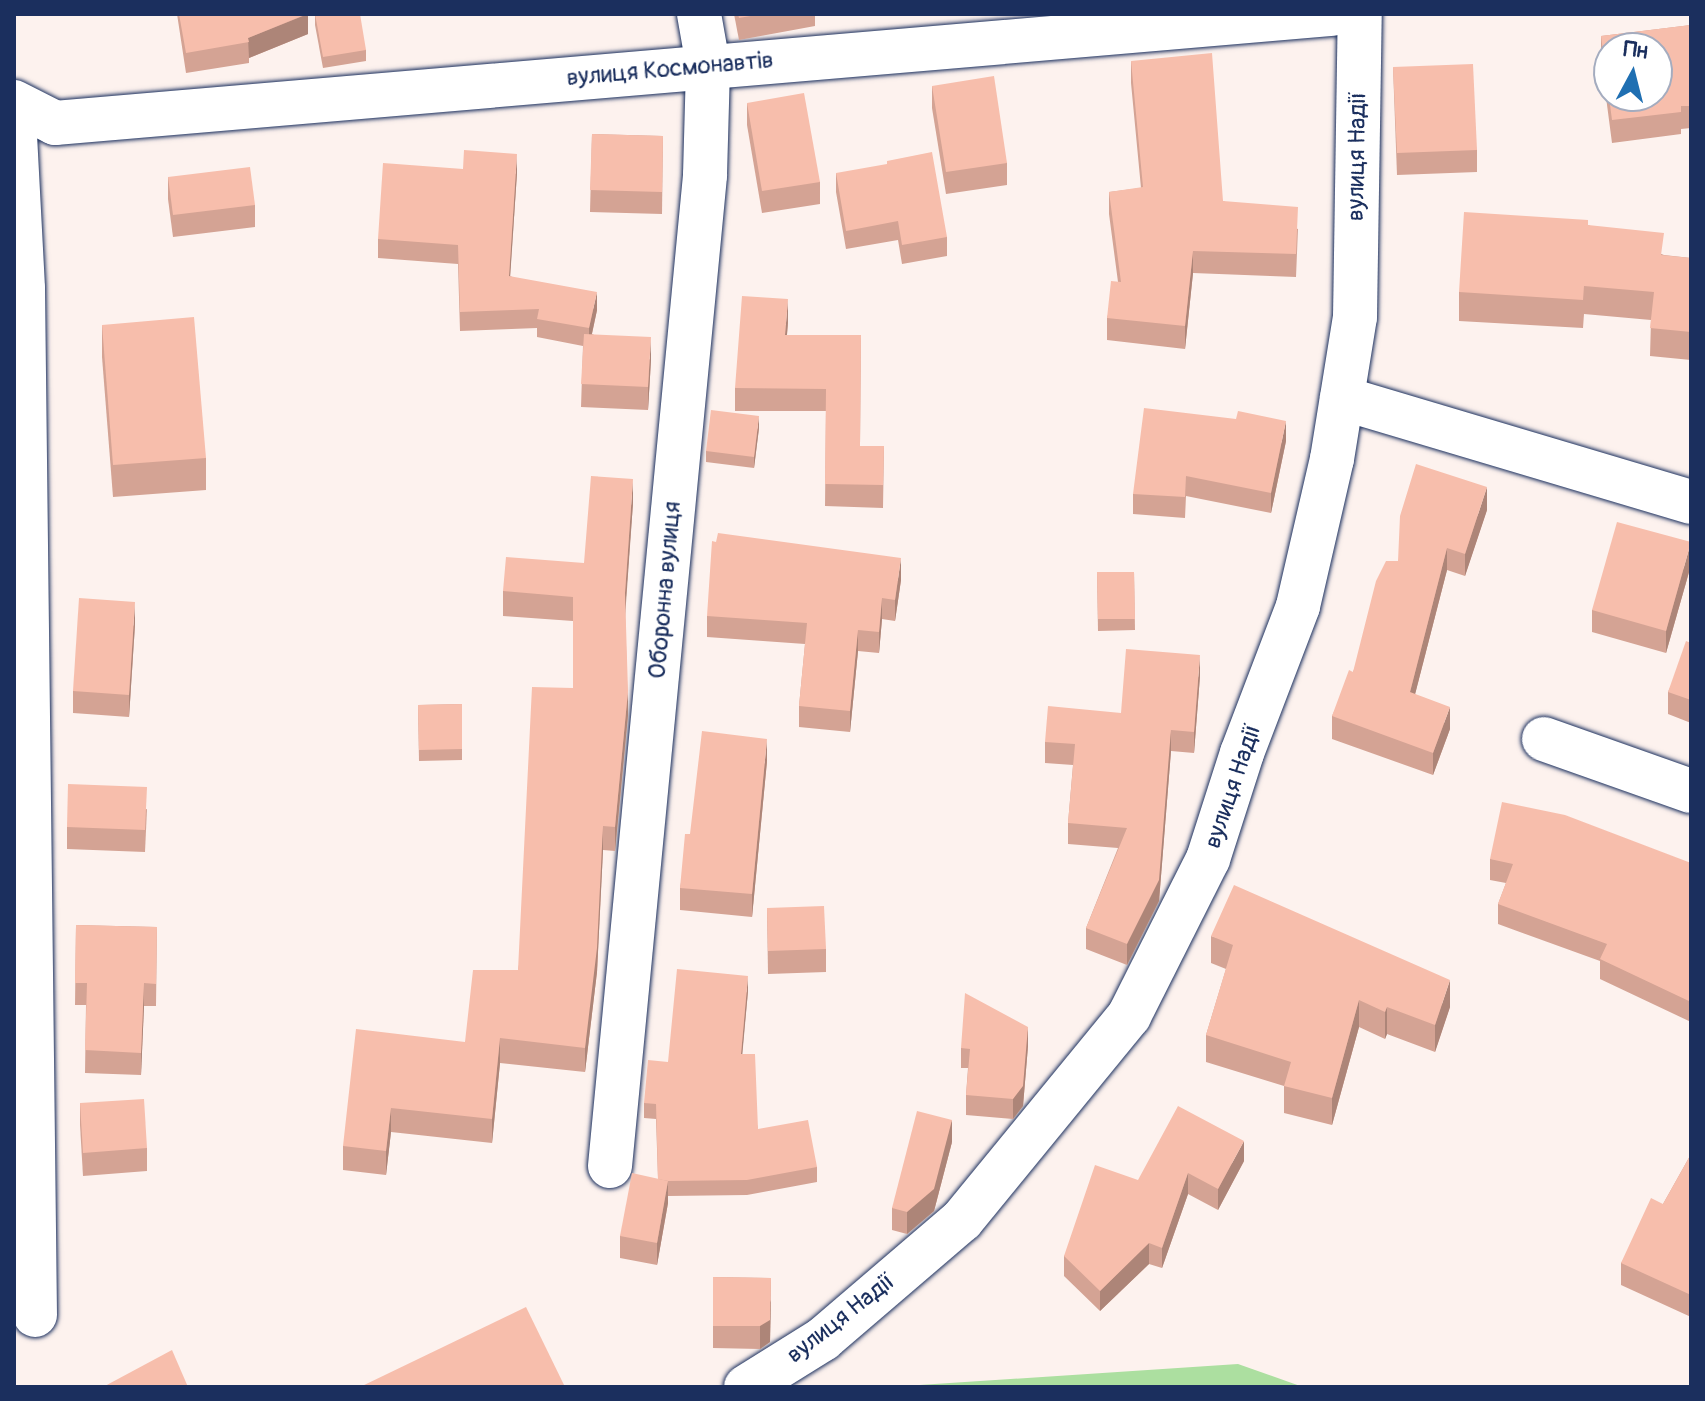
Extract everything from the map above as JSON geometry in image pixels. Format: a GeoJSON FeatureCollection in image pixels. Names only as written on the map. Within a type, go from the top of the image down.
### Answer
{"type":"FeatureCollection","features":[{"type":"Feature","properties":{"kind":"street","name":"Оборонна вулиця"},"geometry":{"type":"LineString","coordinates":[[610,1166],[705,175],[708,65],[699,14]]}},
{"type":"Feature","properties":{"kind":"street","name":"вулиця Космонавтів"},"geometry":{"type":"LineString","coordinates":[[14,102],[55,123],[1332,14]]}},
{"type":"Feature","properties":{"kind":"street","name":"вулиця Надії"},"geometry":{"type":"LineString","coordinates":[[746,1387],[823,1339],[962,1220],[1129,1016],[1208,859],[1242,753],[1298,606],[1332,459],[1355,317],[1360,14]]}},
{"type":"Feature","properties":{"kind":"street"},"geometry":{"type":"LineString","coordinates":[[14,116],[35,1315]]}},
{"type":"Feature","properties":{"kind":"street"},"geometry":{"type":"LineString","coordinates":[[1342,398],[1691,502]]}},
{"type":"Feature","properties":{"kind":"street"},"geometry":{"type":"LineString","coordinates":[[1544,739],[1691,791]]}},
{"type":"Feature","properties":{"kind":"green space"},"geometry":{"type":"Polygon","coordinates":[[[1238,1364],[1303,1387],[889,1387],[1238,1364]]]}},
{"type":"Feature","properties":{"kind":"building"},"geometry":{"type":"Polygon","coordinates":[[[179,14],[307,14],[248,38],[249,42],[186,53],[179,14]]]}},
{"type":"Feature","properties":{"kind":"building"},"geometry":{"type":"Polygon","coordinates":[[[315,14],[360,14],[366,50],[323,57],[315,14]]]}},
{"type":"Feature","properties":{"kind":"building"},"geometry":{"type":"Polygon","coordinates":[[[738,14],[762,14],[739,18],[738,14]]]}},
{"type":"Feature","properties":{"kind":"building"},"geometry":{"type":"Polygon","coordinates":[[[1691,25],[1691,106],[1681,106],[1681,112],[1612,120],[1611,112],[1673,112],[1673,32],[1634,32],[1691,25]]]}},
{"type":"Feature","properties":{"kind":"building"},"geometry":{"type":"Polygon","coordinates":[[[1212,53],[1223,201],[1298,207],[1296,254],[1193,251],[1185,326],[1107,318],[1111,281],[1121,282],[1109,192],[1143,187],[1131,61],[1212,53]]]}},
{"type":"Feature","properties":{"kind":"building"},"geometry":{"type":"Polygon","coordinates":[[[1473,64],[1477,150],[1397,153],[1393,67],[1473,64]]]}},
{"type":"Feature","properties":{"kind":"building"},"geometry":{"type":"Polygon","coordinates":[[[994,76],[1007,163],[946,172],[932,86],[994,76]]]}},
{"type":"Feature","properties":{"kind":"building"},"geometry":{"type":"Polygon","coordinates":[[[804,93],[820,182],[762,191],[747,103],[804,93]]]}},
{"type":"Feature","properties":{"kind":"building"},"geometry":{"type":"Polygon","coordinates":[[[592,134],[663,136],[662,192],[590,190],[592,134]]]}},
{"type":"Feature","properties":{"kind":"building"},"geometry":{"type":"Polygon","coordinates":[[[464,150],[517,154],[509,276],[597,292],[589,328],[537,319],[539,309],[460,312],[458,245],[378,239],[383,163],[463,169],[464,150]]]}},
{"type":"Feature","properties":{"kind":"building"},"geometry":{"type":"Polygon","coordinates":[[[932,152],[947,237],[902,245],[898,221],[846,231],[836,173],[932,152]]]}},
{"type":"Feature","properties":{"kind":"building"},"geometry":{"type":"Polygon","coordinates":[[[250,167],[255,205],[173,215],[168,177],[250,167]]]}},
{"type":"Feature","properties":{"kind":"building"},"geometry":{"type":"Polygon","coordinates":[[[1464,212],[1588,220],[1588,225],[1664,233],[1661,255],[1691,258],[1691,332],[1650,328],[1654,292],[1584,286],[1583,300],[1459,292],[1464,212]]]}},
{"type":"Feature","properties":{"kind":"building"},"geometry":{"type":"Polygon","coordinates":[[[742,296],[788,299],[785,335],[861,335],[860,446],[884,446],[883,485],[825,484],[826,389],[735,388],[742,296]]]}},
{"type":"Feature","properties":{"kind":"building"},"geometry":{"type":"Polygon","coordinates":[[[194,317],[206,458],[113,465],[102,325],[194,317]]]}},
{"type":"Feature","properties":{"kind":"building"},"geometry":{"type":"Polygon","coordinates":[[[584,334],[651,337],[648,387],[581,384],[584,334]]]}},
{"type":"Feature","properties":{"kind":"building"},"geometry":{"type":"Polygon","coordinates":[[[1144,408],[1236,419],[1238,411],[1286,421],[1271,493],[1186,476],[1185,497],[1133,494],[1144,408]]]}},
{"type":"Feature","properties":{"kind":"building"},"geometry":{"type":"Polygon","coordinates":[[[711,410],[759,416],[754,457],[706,451],[711,410]]]}},
{"type":"Feature","properties":{"kind":"building"},"geometry":{"type":"Polygon","coordinates":[[[1416,464],[1487,487],[1465,554],[1447,548],[1410,692],[1450,707],[1433,753],[1332,716],[1349,670],[1353,672],[1376,581],[1386,561],[1398,561],[1400,516],[1416,464]]]}},
{"type":"Feature","properties":{"kind":"building"},"geometry":{"type":"Polygon","coordinates":[[[591,476],[633,479],[625,593],[628,691],[615,827],[603,826],[597,948],[585,1048],[500,1038],[492,1119],[391,1108],[386,1151],[343,1146],[356,1029],[465,1042],[473,970],[518,970],[532,687],[573,688],[573,597],[503,591],[506,557],[584,563],[591,476]]]}},
{"type":"Feature","properties":{"kind":"building"},"geometry":{"type":"Polygon","coordinates":[[[1617,522],[1691,542],[1666,631],[1592,610],[1617,522]]]}},
{"type":"Feature","properties":{"kind":"building"},"geometry":{"type":"Polygon","coordinates":[[[718,533],[901,558],[895,600],[882,598],[879,632],[858,630],[850,711],[799,706],[807,623],[707,616],[712,541],[716,542],[718,533]]]}},
{"type":"Feature","properties":{"kind":"building"},"geometry":{"type":"Polygon","coordinates":[[[1097,572],[1134,572],[1135,619],[1098,619],[1097,572]]]}},
{"type":"Feature","properties":{"kind":"building"},"geometry":{"type":"Polygon","coordinates":[[[79,598],[135,602],[129,695],[73,691],[79,598]]]}},
{"type":"Feature","properties":{"kind":"building"},"geometry":{"type":"Polygon","coordinates":[[[1686,641],[1691,643],[1691,700],[1668,692],[1686,641]]]}},
{"type":"Feature","properties":{"kind":"building"},"geometry":{"type":"Polygon","coordinates":[[[1126,649],[1200,655],[1194,732],[1171,730],[1159,880],[1127,944],[1086,928],[1127,828],[1068,823],[1075,744],[1045,742],[1048,706],[1121,713],[1126,649]]]}},
{"type":"Feature","properties":{"kind":"building"},"geometry":{"type":"Polygon","coordinates":[[[462,704],[462,749],[419,750],[418,705],[462,704]]]}},
{"type":"Feature","properties":{"kind":"building"},"geometry":{"type":"Polygon","coordinates":[[[702,731],[767,739],[752,894],[680,888],[685,834],[690,834],[702,731]]]}},
{"type":"Feature","properties":{"kind":"building"},"geometry":{"type":"Polygon","coordinates":[[[68,784],[147,787],[145,830],[67,827],[68,784]]]}},
{"type":"Feature","properties":{"kind":"building"},"geometry":{"type":"Polygon","coordinates":[[[1502,802],[1565,815],[1691,863],[1691,1002],[1600,959],[1607,944],[1498,904],[1513,864],[1490,859],[1502,802]]]}},
{"type":"Feature","properties":{"kind":"building"},"geometry":{"type":"Polygon","coordinates":[[[1234,885],[1450,980],[1435,1025],[1387,1007],[1385,1012],[1359,1000],[1332,1098],[1284,1086],[1291,1062],[1206,1035],[1233,945],[1211,936],[1234,885]]]}},
{"type":"Feature","properties":{"kind":"building"},"geometry":{"type":"Polygon","coordinates":[[[824,906],[826,949],[768,951],[767,908],[824,906]]]}},
{"type":"Feature","properties":{"kind":"building"},"geometry":{"type":"Polygon","coordinates":[[[76,925],[157,927],[156,984],[144,983],[141,1053],[85,1050],[87,983],[75,983],[76,925]]]}},
{"type":"Feature","properties":{"kind":"building"},"geometry":{"type":"Polygon","coordinates":[[[677,969],[748,976],[741,1054],[755,1054],[758,1129],[808,1120],[817,1167],[747,1180],[658,1179],[656,1104],[644,1103],[648,1060],[668,1062],[677,969]]]}},
{"type":"Feature","properties":{"kind":"building"},"geometry":{"type":"Polygon","coordinates":[[[965,993],[1028,1027],[1023,1086],[1013,1099],[966,1095],[970,1049],[961,1048],[965,993]]]}},
{"type":"Feature","properties":{"kind":"building"},"geometry":{"type":"Polygon","coordinates":[[[144,1099],[147,1148],[83,1153],[80,1103],[144,1099]]]}},
{"type":"Feature","properties":{"kind":"building"},"geometry":{"type":"Polygon","coordinates":[[[1178,1106],[1244,1141],[1218,1189],[1188,1173],[1162,1248],[1149,1243],[1100,1291],[1064,1256],[1095,1165],[1138,1180],[1178,1106]]]}},
{"type":"Feature","properties":{"kind":"building"},"geometry":{"type":"Polygon","coordinates":[[[917,1111],[952,1120],[934,1189],[907,1212],[892,1208],[917,1111]]]}},
{"type":"Feature","properties":{"kind":"building"},"geometry":{"type":"Polygon","coordinates":[[[1691,1154],[1691,1295],[1621,1263],[1651,1198],[1663,1204],[1691,1154]]]}},
{"type":"Feature","properties":{"kind":"building"},"geometry":{"type":"Polygon","coordinates":[[[632,1173],[668,1181],[657,1243],[620,1236],[632,1173]]]}},
{"type":"Feature","properties":{"kind":"building"},"geometry":{"type":"Polygon","coordinates":[[[713,1277],[771,1278],[770,1320],[760,1326],[713,1326],[713,1277]]]}},
{"type":"Feature","properties":{"kind":"building"},"geometry":{"type":"Polygon","coordinates":[[[526,1307],[565,1387],[360,1387],[526,1307]]]}},
{"type":"Feature","properties":{"kind":"building"},"geometry":{"type":"Polygon","coordinates":[[[172,1350],[188,1387],[103,1387],[172,1350]]]}}]}
